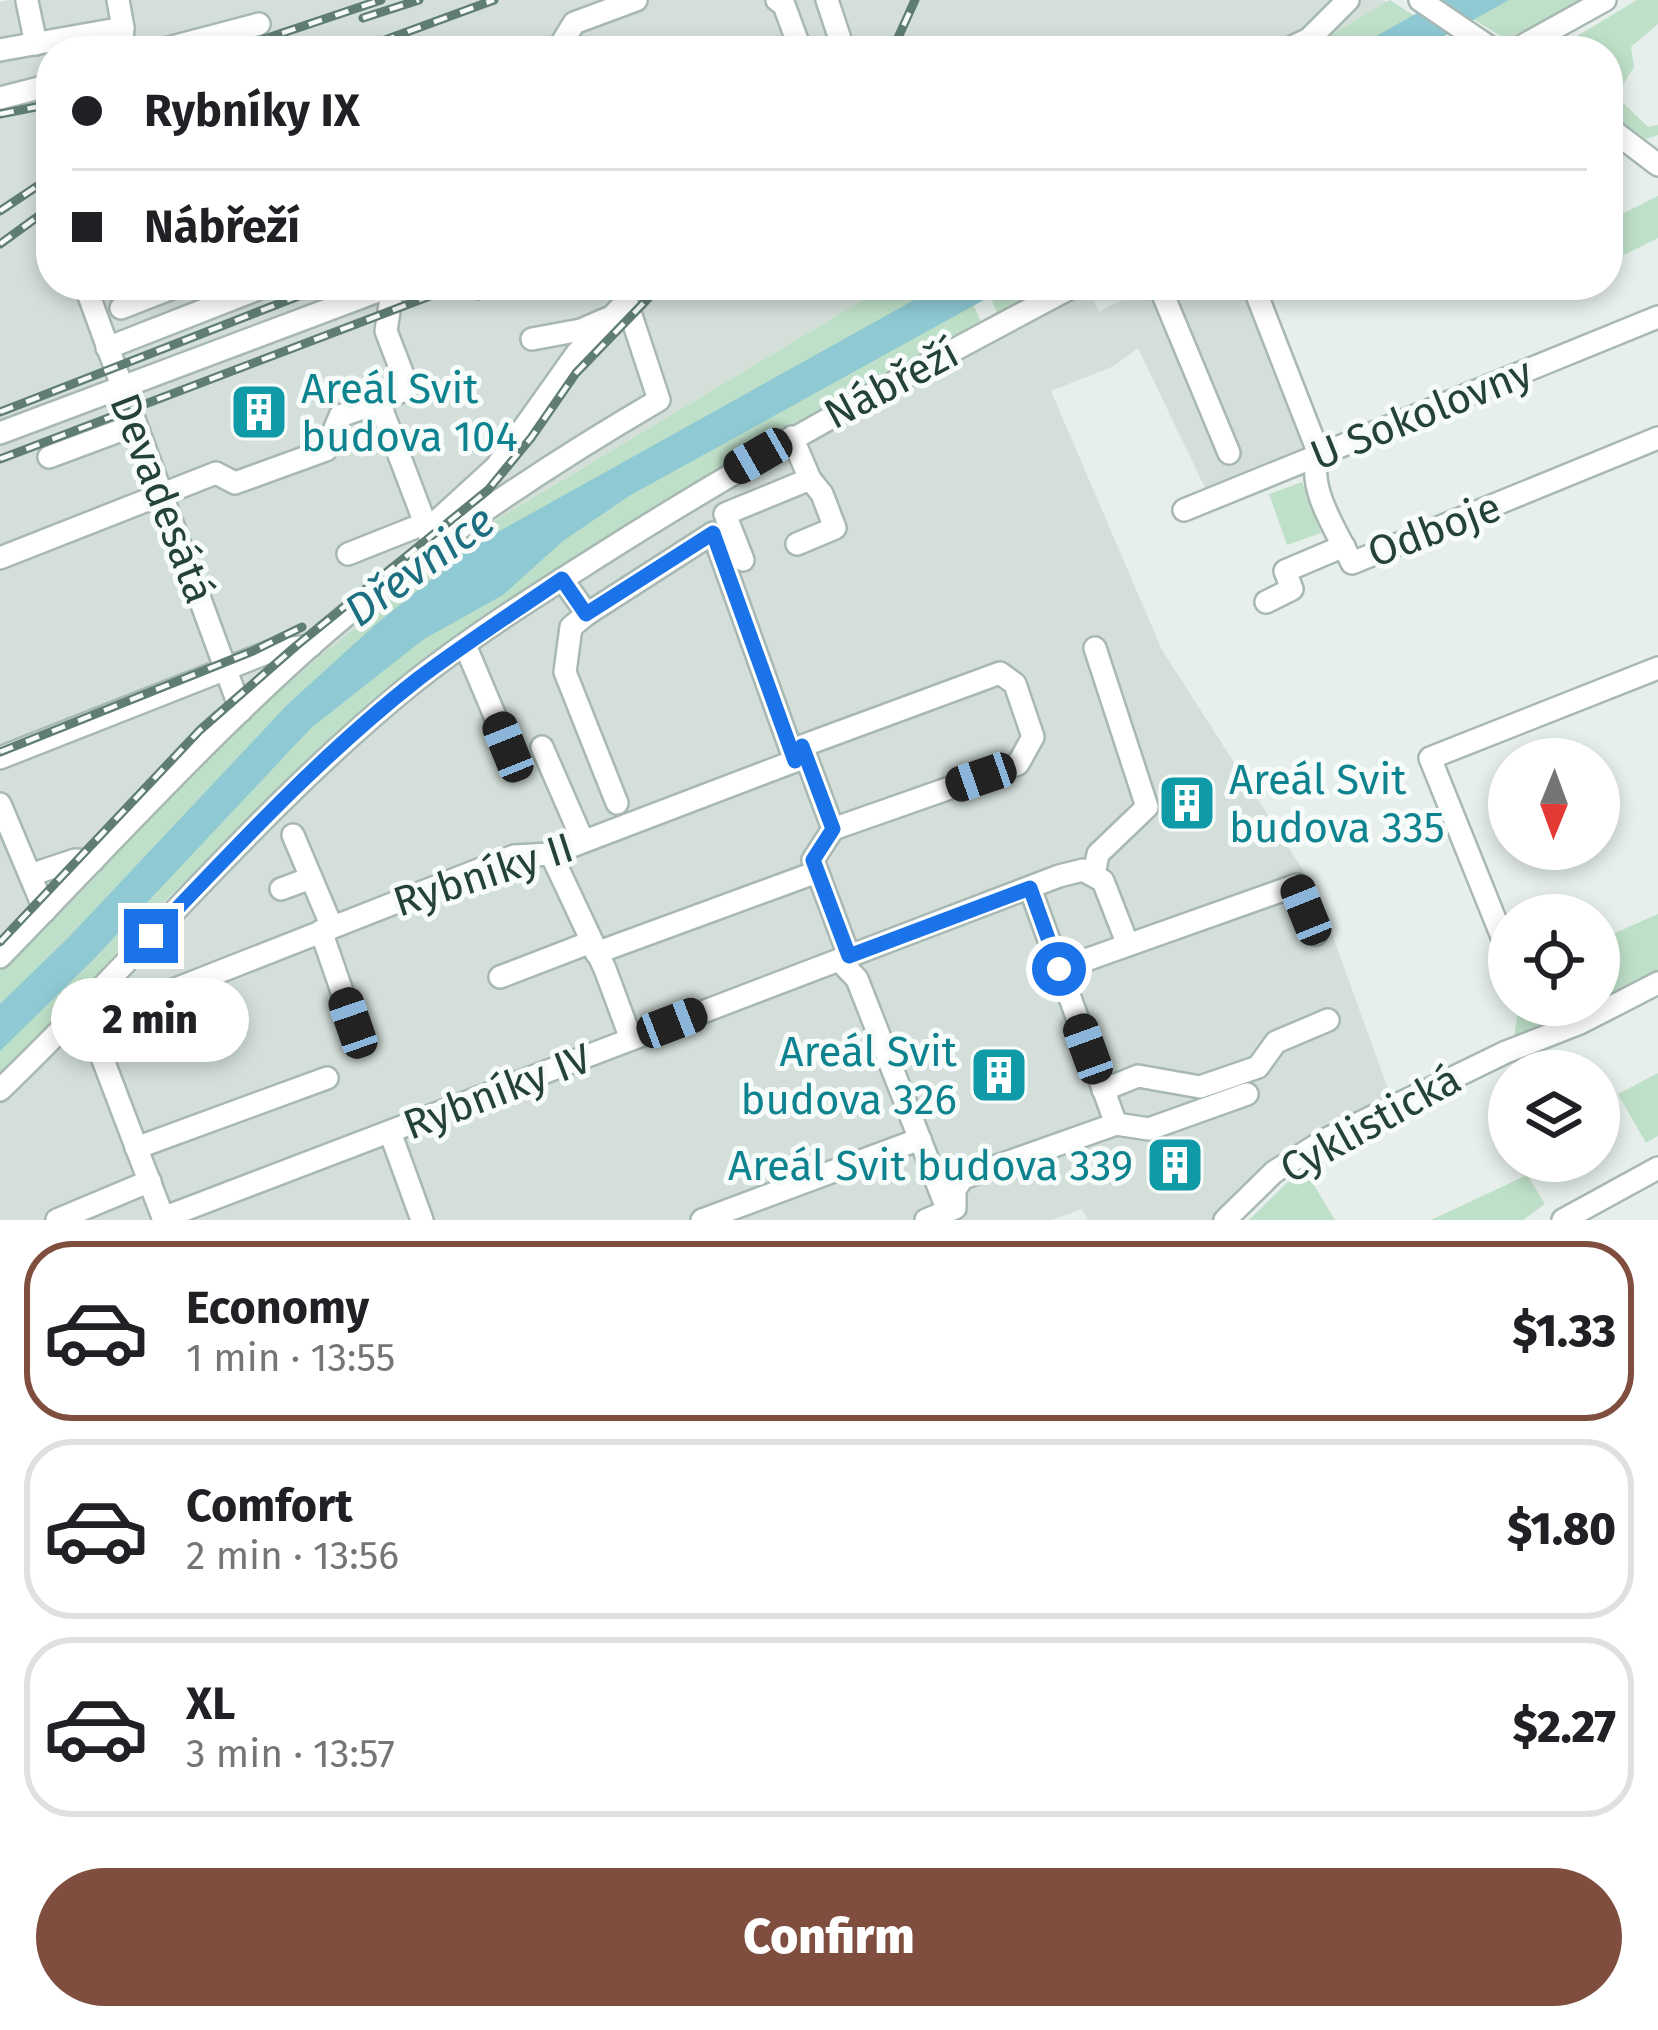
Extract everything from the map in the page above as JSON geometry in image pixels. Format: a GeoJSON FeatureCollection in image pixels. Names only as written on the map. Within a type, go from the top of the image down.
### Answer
{"type":"FeatureCollection","features":[{"type":"Feature","properties":{"kind":"street"},"geometry":{"type":"LineString","coordinates":[[118,0],[122,36]]}},
{"type":"Feature","properties":{"kind":"street"},"geometry":{"type":"LineString","coordinates":[[566,36],[574,23],[636,0]]}},
{"type":"Feature","properties":{"kind":"street"},"geometry":{"type":"LineString","coordinates":[[777,0],[784,5],[795,36]]}},
{"type":"Feature","properties":{"kind":"street"},"geometry":{"type":"LineString","coordinates":[[827,0],[839,36]]}},
{"type":"Feature","properties":{"kind":"street"},"geometry":{"type":"LineString","coordinates":[[1312,36],[1348,0]]}},
{"type":"Feature","properties":{"kind":"street"},"geometry":{"type":"LineString","coordinates":[[1420,0],[1473,36]]}},
{"type":"Feature","properties":{"kind":"street"},"geometry":{"type":"LineString","coordinates":[[1540,36],[1605,0]]}},
{"type":"Feature","properties":{"kind":"street"},"geometry":{"type":"LineString","coordinates":[[0,50],[36,44],[27,1]]}},
{"type":"Feature","properties":{"kind":"street"},"geometry":{"type":"LineString","coordinates":[[214,36],[259,24]]}},
{"type":"Feature","properties":{"kind":"street"},"geometry":{"type":"LineString","coordinates":[[0,98],[36,89]]}},
{"type":"Feature","properties":{"kind":"street"},"geometry":{"type":"LineString","coordinates":[[1623,138],[1658,165]]}},
{"type":"Feature","properties":{"kind":"street","name":"Devadesátá"},"geometry":{"type":"LineString","coordinates":[[90,300],[242,711]]}},
{"type":"Feature","properties":{"kind":"street"},"geometry":{"type":"LineString","coordinates":[[121,308],[142,300]]}},
{"type":"Feature","properties":{"kind":"street"},"geometry":{"type":"LineString","coordinates":[[106,348],[229,300]]}},
{"type":"Feature","properties":{"kind":"street"},"geometry":{"type":"LineString","coordinates":[[0,433],[331,300]]}},
{"type":"Feature","properties":{"kind":"street"},"geometry":{"type":"LineString","coordinates":[[0,558],[216,472],[235,483],[326,450],[340,416],[408,388],[386,331],[391,300]]}},
{"type":"Feature","properties":{"kind":"street","name":"Nábřeží"},"geometry":{"type":"LineString","coordinates":[[0,1090],[84,1017],[315,768],[416,681],[562,579],[792,436],[1048,300]]}},
{"type":"Feature","properties":{"kind":"street"},"geometry":{"type":"LineString","coordinates":[[1166,300],[1229,452]]}},
{"type":"Feature","properties":{"kind":"street","name":"Odboje"},"geometry":{"type":"LineString","coordinates":[[1259,300],[1318,454],[1312,468],[1352,563],[1658,438]]}},
{"type":"Feature","properties":{"kind":"street"},"geometry":{"type":"LineString","coordinates":[[532,339],[581,329],[620,301]]}},
{"type":"Feature","properties":{"kind":"street"},"geometry":{"type":"LineString","coordinates":[[348,554],[429,533],[658,400],[620,301]]}},
{"type":"Feature","properties":{"kind":"street"},"geometry":{"type":"LineString","coordinates":[[0,957],[242,711],[496,467],[620,301]]}},
{"type":"Feature","properties":{"kind":"street","name":"U Sokolovny"},"geometry":{"type":"LineString","coordinates":[[1184,510],[1658,317]]}},
{"type":"Feature","properties":{"kind":"street"},"geometry":{"type":"LineString","coordinates":[[379,402],[429,533]]}},
{"type":"Feature","properties":{"kind":"street"},"geometry":{"type":"LineString","coordinates":[[49,457],[135,424]]}},
{"type":"Feature","properties":{"kind":"street"},"geometry":{"type":"LineString","coordinates":[[792,436],[835,528],[797,544]]}},
{"type":"Feature","properties":{"kind":"street"},"geometry":{"type":"LineString","coordinates":[[743,560],[724,514],[810,479]]}},
{"type":"Feature","properties":{"kind":"street"},"geometry":{"type":"LineString","coordinates":[[617,803],[565,672],[571,627],[713,533],[798,754],[833,829],[813,860],[844,958],[948,1211]]}},
{"type":"Feature","properties":{"kind":"street"},"geometry":{"type":"LineString","coordinates":[[1266,602],[1292,589],[1285,571],[1344,546]]}},
{"type":"Feature","properties":{"kind":"street"},"geometry":{"type":"LineString","coordinates":[[562,579],[586,614]]}},
{"type":"Feature","properties":{"kind":"street"},"geometry":{"type":"LineString","coordinates":[[465,645],[508,747]]}},
{"type":"Feature","properties":{"kind":"street"},"geometry":{"type":"LineString","coordinates":[[0,758],[274,650],[311,646]]}},
{"type":"Feature","properties":{"kind":"street"},"geometry":{"type":"LineString","coordinates":[[1095,648],[1147,807],[1098,854],[1094,875],[1103,881],[1128,945]]}},
{"type":"Feature","properties":{"kind":"street"},"geometry":{"type":"LineString","coordinates":[[1488,902],[1430,758],[1658,668]]}},
{"type":"Feature","properties":{"kind":"street","name":"Rybníky II"},"geometry":{"type":"LineString","coordinates":[[84,1017],[514,856],[551,854],[1000,673],[1015,684],[1033,737],[1018,764],[833,829]]}},
{"type":"Feature","properties":{"kind":"street"},"geometry":{"type":"LineString","coordinates":[[542,747],[583,841]]}},
{"type":"Feature","properties":{"kind":"street"},"geometry":{"type":"LineString","coordinates":[[0,804],[44,911]]}},
{"type":"Feature","properties":{"kind":"street"},"geometry":{"type":"LineString","coordinates":[[293,836],[311,878],[353,1023]]}},
{"type":"Feature","properties":{"kind":"street"},"geometry":{"type":"LineString","coordinates":[[551,854],[631,1039]]}},
{"type":"Feature","properties":{"kind":"street"},"geometry":{"type":"LineString","coordinates":[[30,874],[75,860],[93,861]]}},
{"type":"Feature","properties":{"kind":"street","name":"Rybníky IV"},"geometry":{"type":"LineString","coordinates":[[163,1219],[1030,888],[1083,870],[1094,875]]}},
{"type":"Feature","properties":{"kind":"street"},"geometry":{"type":"LineString","coordinates":[[500,977],[817,872]]}},
{"type":"Feature","properties":{"kind":"street"},"geometry":{"type":"LineString","coordinates":[[280,889],[311,878]]}},
{"type":"Feature","properties":{"kind":"street"},"geometry":{"type":"LineString","coordinates":[[1083,961],[1297,885],[1316,934]]}},
{"type":"Feature","properties":{"kind":"street"},"geometry":{"type":"LineString","coordinates":[[1030,888],[1116,1124]]}},
{"type":"Feature","properties":{"kind":"street","name":"Cyklistická"},"geometry":{"type":"LineString","coordinates":[[1225,1220],[1274,1172],[1325,1140],[1506,1052],[1580,1023],[1658,982]]}},
{"type":"Feature","properties":{"kind":"street"},"geometry":{"type":"LineString","coordinates":[[84,1017],[163,1219]]}},
{"type":"Feature","properties":{"kind":"street"},"geometry":{"type":"LineString","coordinates":[[1103,1090],[1138,1076],[1200,1087],[1258,1066],[1276,1042],[1328,1020]]}},
{"type":"Feature","properties":{"kind":"street"},"geometry":{"type":"LineString","coordinates":[[136,1148],[327,1078]]}},
{"type":"Feature","properties":{"kind":"street"},"geometry":{"type":"LineString","coordinates":[[926,1220],[955,1208],[956,1189],[964,1178],[1116,1124],[1149,1129],[1246,1094]]}},
{"type":"Feature","properties":{"kind":"street"},"geometry":{"type":"LineString","coordinates":[[389,1132],[422,1220]]}},
{"type":"Feature","properties":{"kind":"street"},"geometry":{"type":"LineString","coordinates":[[702,1220],[920,1138]]}},
{"type":"Feature","properties":{"kind":"street"},"geometry":{"type":"LineString","coordinates":[[1563,1220],[1658,1168]]}},
{"type":"Feature","properties":{"kind":"street"},"geometry":{"type":"LineString","coordinates":[[57,1220],[150,1181]]}},
{"type":"Feature","properties":{"kind":"shaded area"},"geometry":{"type":"Polygon","coordinates":[[[1383,0],[1392,6],[1337,36],[36,36],[36,300],[863,300],[471,535],[0,971],[0,2],[1383,0]]]}},
{"type":"Feature","properties":{"kind":"shaded area"},"geometry":{"type":"Polygon","coordinates":[[[1066,300],[1093,300],[1099,312],[1122,300],[1249,300],[1306,446],[1205,488],[1138,348],[1114,366],[1051,391],[1162,650],[1317,892],[1392,1100],[1285,1148],[1213,1220],[1088,1220],[1082,1209],[1052,1220],[0,1220],[0,1102],[80,1031],[297,800],[430,680],[706,496],[1022,322],[1066,300]]]}},
{"type":"Feature","properties":{"kind":"green space"},"geometry":{"type":"Polygon","coordinates":[[[1390,0],[1445,36],[1329,36],[1390,0]]]}},
{"type":"Feature","properties":{"kind":"green space"},"geometry":{"type":"Polygon","coordinates":[[[1441,0],[1591,0],[1545,26],[1542,22],[1512,36],[1501,36],[1441,0]]]}},
{"type":"Feature","properties":{"kind":"green space"},"geometry":{"type":"Polygon","coordinates":[[[1637,0],[1658,0],[1658,24],[1631,47],[1634,67],[1623,85],[1623,36],[1577,36],[1637,0]]]}},
{"type":"Feature","properties":{"kind":"green space"},"geometry":{"type":"Polygon","coordinates":[[[1623,103],[1648,127],[1658,125],[1658,135],[1643,140],[1623,123],[1623,103]]]}},
{"type":"Feature","properties":{"kind":"green space"},"geometry":{"type":"Polygon","coordinates":[[[1658,196],[1658,238],[1623,256],[1623,214],[1658,196]]]}},
{"type":"Feature","properties":{"kind":"green space"},"geometry":{"type":"Polygon","coordinates":[[[863,300],[972,300],[982,324],[662,503],[530,589],[330,744],[163,903],[0,1078],[0,968],[260,705],[471,535],[863,300]]]}},
{"type":"Feature","properties":{"kind":"green space"},"geometry":{"type":"Polygon","coordinates":[[[992,300],[1025,300],[998,315],[992,300]]]}},
{"type":"Feature","properties":{"kind":"green space"},"geometry":{"type":"Polygon","coordinates":[[[1302,482],[1321,533],[1287,545],[1269,494],[1302,482]]]}},
{"type":"Feature","properties":{"kind":"green space"},"geometry":{"type":"Polygon","coordinates":[[[1658,914],[1658,978],[1620,998],[1620,931],[1658,914]]]}},
{"type":"Feature","properties":{"kind":"green space"},"geometry":{"type":"Polygon","coordinates":[[[1516,1026],[1557,1026],[1513,1044],[1516,1026]]]}},
{"type":"Feature","properties":{"kind":"green space"},"geometry":{"type":"Polygon","coordinates":[[[1658,1073],[1658,1136],[1646,1143],[1620,1093],[1658,1073]]]}},
{"type":"Feature","properties":{"kind":"green space"},"geometry":{"type":"Polygon","coordinates":[[[1303,1167],[1335,1220],[1249,1220],[1303,1167]]]}},
{"type":"Feature","properties":{"kind":"green space"},"geometry":{"type":"Polygon","coordinates":[[[1512,1182],[1531,1182],[1545,1204],[1523,1220],[1431,1220],[1512,1182]]]}},
{"type":"Feature","properties":{"kind":"water"},"geometry":{"type":"Polygon","coordinates":[[[1440,0],[1509,0],[1444,36],[1376,36],[1440,0]]]}},
{"type":"Feature","properties":{"kind":"water"},"geometry":{"type":"Polygon","coordinates":[[[914,300],[984,300],[629,496],[563,541],[503,595],[424,639],[311,728],[93,960],[0,1051],[0,1004],[288,704],[471,547],[914,300]]]}},
{"type":"Feature","properties":{"kind":"railway"},"geometry":{"type":"LineString","coordinates":[[274,36],[381,0]]}},
{"type":"Feature","properties":{"kind":"railway"},"geometry":{"type":"LineString","coordinates":[[363,18],[419,0]]}},
{"type":"Feature","properties":{"kind":"railway"},"geometry":{"type":"LineString","coordinates":[[396,36],[494,0]]}},
{"type":"Feature","properties":{"kind":"railway"},"geometry":{"type":"LineString","coordinates":[[899,36],[915,0]]}},
{"type":"Feature","properties":{"kind":"railway"},"geometry":{"type":"LineString","coordinates":[[0,114],[36,107]]}},
{"type":"Feature","properties":{"kind":"railway"},"geometry":{"type":"LineString","coordinates":[[0,211],[36,187]]}},
{"type":"Feature","properties":{"kind":"railway"},"geometry":{"type":"LineString","coordinates":[[0,244],[36,218]]}},
{"type":"Feature","properties":{"kind":"railway"},"geometry":{"type":"LineString","coordinates":[[0,412],[288,300]]}},
{"type":"Feature","properties":{"kind":"railway"},"geometry":{"type":"LineString","coordinates":[[0,459],[419,300]]}},
{"type":"Feature","properties":{"kind":"railway"},"geometry":{"type":"LineString","coordinates":[[0,942],[200,730],[488,490],[576,373],[647,300]]}},
{"type":"Feature","properties":{"kind":"railway"},"geometry":{"type":"LineString","coordinates":[[0,752],[302,627]]}},
{"type":"Feature","properties":{"kind":"place","name":"Areál Svit budova 104"},"geometry":{"type":"Point","coordinates":[259,412]}},
{"type":"Feature","properties":{"kind":"place","name":"Areál Svit budova 335"},"geometry":{"type":"Point","coordinates":[1187,803]}},
{"type":"Feature","properties":{"kind":"place","name":"Areál Svit budova 326"},"geometry":{"type":"Point","coordinates":[999,1075]}},
{"type":"Feature","properties":{"kind":"place","name":"Areál Svit budova 339"},"geometry":{"type":"Point","coordinates":[1175,1165]}},
{"type":"Feature","properties":{"kind":"route"},"geometry":{"type":"LineString","coordinates":[[151,936],[315,768],[465,645],[562,579],[586,614],[713,533],[795,761],[802,746],[833,829],[813,860],[849,956],[1030,888],[1059,969]]}},
{"type":"Feature","properties":{"kind":"water label","name":"Dřevnice"},"geometry":{"type":"Point","coordinates":[419,565]}}]}
